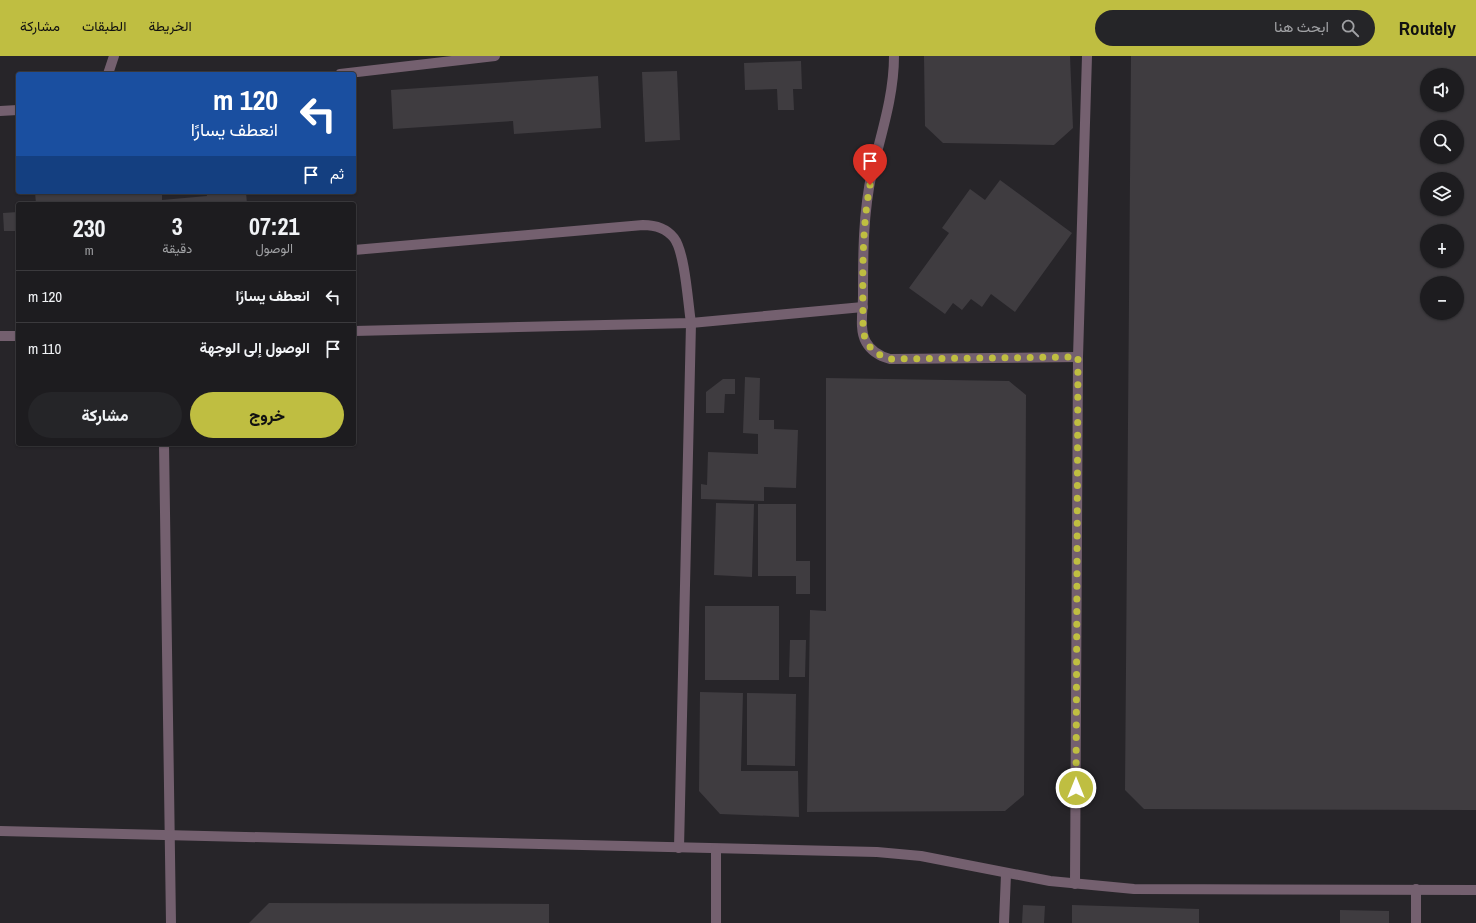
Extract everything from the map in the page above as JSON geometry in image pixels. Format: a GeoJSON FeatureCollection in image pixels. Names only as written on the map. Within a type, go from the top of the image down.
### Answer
{"type":"FeatureCollection","features":[{"type":"Feature","properties":{"kind":"lane"},"geometry":{"type":"LineString","coordinates":[[109,72],[114,56]]}},
{"type":"Feature","properties":{"kind":"lane"},"geometry":{"type":"LineString","coordinates":[[356,72],[495,56]]}},
{"type":"Feature","properties":{"kind":"lane"},"geometry":{"type":"LineString","coordinates":[[894,56],[891,90],[886,120],[872,173],[866,210],[863,243],[863,330],[865,340],[871,349],[880,356],[890,359],[1078,357]]}},
{"type":"Feature","properties":{"kind":"lane"},"geometry":{"type":"LineString","coordinates":[[1075,884],[1078,357],[1087,56]]}},
{"type":"Feature","properties":{"kind":"lane"},"geometry":{"type":"LineString","coordinates":[[0,111],[16,110]]}},
{"type":"Feature","properties":{"kind":"lane"},"geometry":{"type":"LineString","coordinates":[[356,250],[652,225],[668,232],[678,246],[691,323],[679,848]]}},
{"type":"Feature","properties":{"kind":"lane"},"geometry":{"type":"LineString","coordinates":[[356,331],[691,323],[863,307]]}},
{"type":"Feature","properties":{"kind":"lane"},"geometry":{"type":"LineString","coordinates":[[0,336],[16,336]]}},
{"type":"Feature","properties":{"kind":"lane"},"geometry":{"type":"LineString","coordinates":[[164,446],[171,923]]}},
{"type":"Feature","properties":{"kind":"lane"},"geometry":{"type":"LineString","coordinates":[[0,831],[877,852],[928,857],[1006,874],[1075,884],[1134,889],[1476,890]]}},
{"type":"Feature","properties":{"kind":"lane"},"geometry":{"type":"LineString","coordinates":[[716,849],[716,923]]}},
{"type":"Feature","properties":{"kind":"lane"},"geometry":{"type":"LineString","coordinates":[[1004,923],[1006,874]]}},
{"type":"Feature","properties":{"kind":"lane"},"geometry":{"type":"LineString","coordinates":[[1416,890],[1416,923]]}},
{"type":"Feature","properties":{"kind":"building"},"geometry":{"type":"Polygon","coordinates":[[[924,56],[1070,56],[1073,128],[1054,145],[943,143],[925,126],[924,56]]]}},
{"type":"Feature","properties":{"kind":"building"},"geometry":{"type":"Polygon","coordinates":[[[1131,56],[1476,56],[1476,810],[1144,809],[1125,790],[1131,56]]]}},
{"type":"Feature","properties":{"kind":"building"},"geometry":{"type":"Polygon","coordinates":[[[801,61],[802,89],[793,89],[794,110],[778,110],[777,89],[745,90],[744,63],[801,61]]]}},
{"type":"Feature","properties":{"kind":"building"},"geometry":{"type":"Polygon","coordinates":[[[677,71],[680,140],[645,142],[642,72],[677,71]]]}},
{"type":"Feature","properties":{"kind":"building"},"geometry":{"type":"Polygon","coordinates":[[[598,76],[601,128],[514,134],[513,121],[393,129],[391,90],[598,76]]]}},
{"type":"Feature","properties":{"kind":"building"},"geometry":{"type":"Polygon","coordinates":[[[1000,180],[1072,233],[1015,312],[991,294],[982,307],[971,299],[962,310],[953,303],[945,314],[909,288],[949,233],[942,228],[970,189],[985,200],[1000,180]]]}},
{"type":"Feature","properties":{"kind":"building"},"geometry":{"type":"Polygon","coordinates":[[[35,194],[162,194],[162,200],[207,196],[206,194],[246,194],[247,202],[36,202],[35,194]]]}},
{"type":"Feature","properties":{"kind":"building"},"geometry":{"type":"Polygon","coordinates":[[[16,212],[16,231],[4,231],[3,213],[16,212]]]}},
{"type":"Feature","properties":{"kind":"building"},"geometry":{"type":"Polygon","coordinates":[[[745,377],[760,378],[759,420],[774,420],[774,429],[798,430],[796,488],[764,487],[764,501],[701,499],[701,484],[707,485],[708,452],[758,454],[758,434],[743,433],[745,377]]]}},
{"type":"Feature","properties":{"kind":"building"},"geometry":{"type":"Polygon","coordinates":[[[826,378],[1009,381],[1026,395],[1024,795],[1005,811],[807,812],[810,610],[826,611],[826,378]]]}},
{"type":"Feature","properties":{"kind":"building"},"geometry":{"type":"Polygon","coordinates":[[[723,379],[735,379],[735,394],[725,394],[724,413],[706,413],[706,392],[723,379]]]}},
{"type":"Feature","properties":{"kind":"building"},"geometry":{"type":"Polygon","coordinates":[[[716,503],[754,504],[752,577],[714,575],[716,503]]]}},
{"type":"Feature","properties":{"kind":"building"},"geometry":{"type":"Polygon","coordinates":[[[758,504],[796,504],[796,561],[810,561],[810,594],[796,594],[796,576],[758,576],[758,504]]]}},
{"type":"Feature","properties":{"kind":"building"},"geometry":{"type":"Polygon","coordinates":[[[705,606],[779,606],[779,680],[705,680],[705,606]]]}},
{"type":"Feature","properties":{"kind":"building"},"geometry":{"type":"Polygon","coordinates":[[[790,640],[806,640],[805,677],[789,677],[790,640]]]}},
{"type":"Feature","properties":{"kind":"building"},"geometry":{"type":"Polygon","coordinates":[[[700,692],[743,693],[741,771],[798,771],[799,817],[720,814],[699,791],[700,692]]]}},
{"type":"Feature","properties":{"kind":"building"},"geometry":{"type":"Polygon","coordinates":[[[747,693],[796,694],[795,766],[747,765],[747,693]]]}},
{"type":"Feature","properties":{"kind":"building"},"geometry":{"type":"Polygon","coordinates":[[[269,903],[549,904],[549,923],[249,923],[269,903]]]}},
{"type":"Feature","properties":{"kind":"building"},"geometry":{"type":"Polygon","coordinates":[[[1023,905],[1045,906],[1044,923],[1022,923],[1023,905]]]}},
{"type":"Feature","properties":{"kind":"building"},"geometry":{"type":"Polygon","coordinates":[[[1072,905],[1199,909],[1199,923],[1072,923],[1072,905]]]}},
{"type":"Feature","properties":{"kind":"building"},"geometry":{"type":"Polygon","coordinates":[[[1340,910],[1389,911],[1389,923],[1340,923],[1340,910]]]}},
{"type":"Feature","properties":{"kind":"route"},"geometry":{"type":"LineString","coordinates":[[870,185],[863,243],[863,330],[865,340],[871,349],[880,356],[890,359],[1078,357],[1076,788]]}}]}
